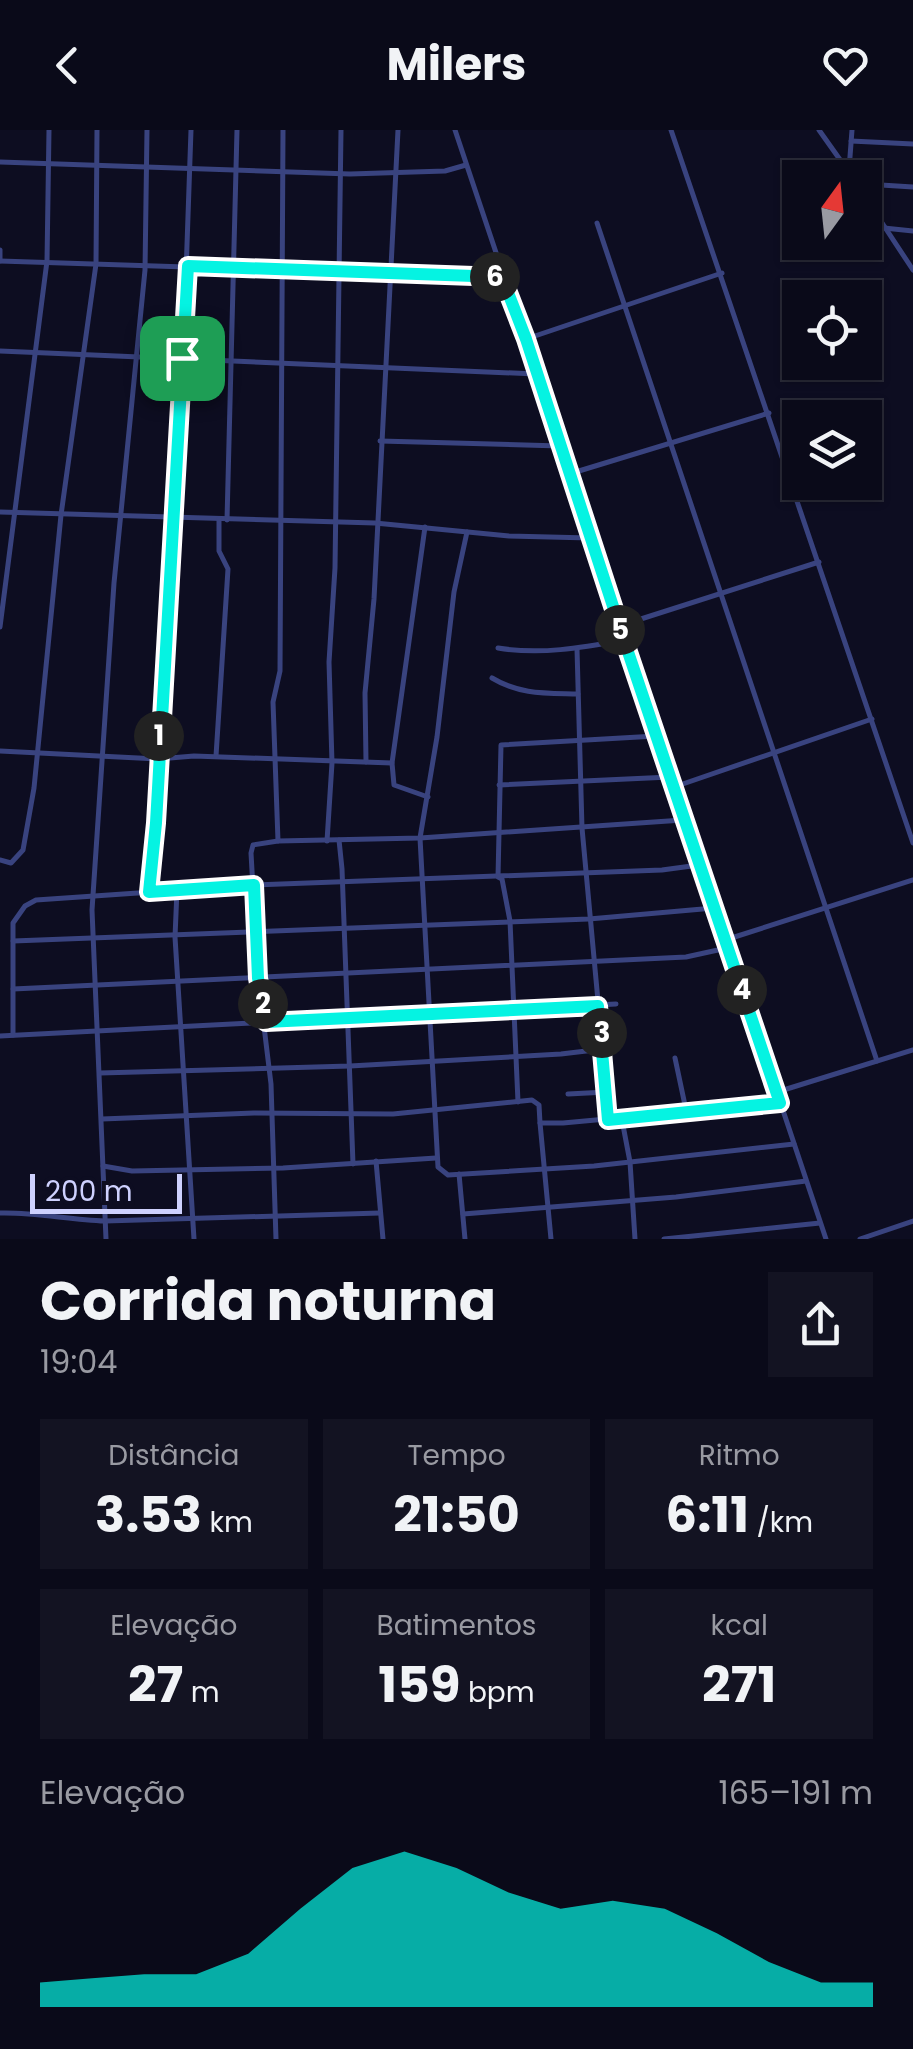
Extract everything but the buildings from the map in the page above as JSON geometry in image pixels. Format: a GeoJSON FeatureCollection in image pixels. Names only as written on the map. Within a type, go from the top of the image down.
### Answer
{"type":"FeatureCollection","features":[{"type":"Feature","properties":{"kind":"street"},"geometry":{"type":"LineString","coordinates":[[0,627],[46,261],[49,130]]}},
{"type":"Feature","properties":{"kind":"street"},"geometry":{"type":"LineString","coordinates":[[0,860],[11,863],[23,850],[36,754],[61,515],[96,264],[97,130]]}},
{"type":"Feature","properties":{"kind":"street"},"geometry":{"type":"LineString","coordinates":[[106,1239],[93,896],[100,757],[145,264],[146,130]]}},
{"type":"Feature","properties":{"kind":"street"},"geometry":{"type":"LineString","coordinates":[[149,892],[188,266],[191,130]]}},
{"type":"Feature","properties":{"kind":"street"},"geometry":{"type":"LineString","coordinates":[[216,756],[228,569],[219,551],[232,360],[237,130]]}},
{"type":"Feature","properties":{"kind":"street"},"geometry":{"type":"LineString","coordinates":[[278,841],[274,692],[280,671],[284,130]]}},
{"type":"Feature","properties":{"kind":"street"},"geometry":{"type":"LineString","coordinates":[[326,840],[332,763],[329,662],[335,568],[341,130]]}},
{"type":"Feature","properties":{"kind":"street"},"geometry":{"type":"LineString","coordinates":[[366,762],[364,722],[398,130]]}},
{"type":"Feature","properties":{"kind":"street"},"geometry":{"type":"LineString","coordinates":[[455,130],[826,1239]]}},
{"type":"Feature","properties":{"kind":"street"},"geometry":{"type":"LineString","coordinates":[[671,130],[913,843]]}},
{"type":"Feature","properties":{"kind":"street"},"geometry":{"type":"LineString","coordinates":[[819,130],[842,160]]}},
{"type":"Feature","properties":{"kind":"street"},"geometry":{"type":"LineString","coordinates":[[850,160],[852,130]]}},
{"type":"Feature","properties":{"kind":"street"},"geometry":{"type":"LineString","coordinates":[[851,141],[913,144]]}},
{"type":"Feature","properties":{"kind":"street"},"geometry":{"type":"LineString","coordinates":[[0,162],[340,174],[444,171],[466,165]]}},
{"type":"Feature","properties":{"kind":"street"},"geometry":{"type":"LineString","coordinates":[[882,185],[913,187]]}},
{"type":"Feature","properties":{"kind":"street"},"geometry":{"type":"LineString","coordinates":[[597,223],[876,1061]]}},
{"type":"Feature","properties":{"kind":"street"},"geometry":{"type":"LineString","coordinates":[[882,225],[913,270]]}},
{"type":"Feature","properties":{"kind":"street"},"geometry":{"type":"LineString","coordinates":[[884,228],[913,231]]}},
{"type":"Feature","properties":{"kind":"street"},"geometry":{"type":"LineString","coordinates":[[0,250],[0,260],[502,277]]}},
{"type":"Feature","properties":{"kind":"street"},"geometry":{"type":"LineString","coordinates":[[526,339],[722,272]]}},
{"type":"Feature","properties":{"kind":"street"},"geometry":{"type":"LineString","coordinates":[[0,351],[536,374]]}},
{"type":"Feature","properties":{"kind":"street"},"geometry":{"type":"LineString","coordinates":[[570,474],[769,413]]}},
{"type":"Feature","properties":{"kind":"street"},"geometry":{"type":"LineString","coordinates":[[380,441],[560,446]]}},
{"type":"Feature","properties":{"kind":"street"},"geometry":{"type":"LineString","coordinates":[[0,512],[375,523],[590,538]]}},
{"type":"Feature","properties":{"kind":"street"},"geometry":{"type":"LineString","coordinates":[[425,526],[392,762],[394,785],[428,797]]}},
{"type":"Feature","properties":{"kind":"street"},"geometry":{"type":"LineString","coordinates":[[467,532],[454,592],[420,838],[436,1158],[444,1174],[630,1162],[794,1144]]}},
{"type":"Feature","properties":{"kind":"street"},"geometry":{"type":"LineString","coordinates":[[619,626],[819,562]]}},
{"type":"Feature","properties":{"kind":"street"},"geometry":{"type":"LineString","coordinates":[[498,648],[577,649],[624,640]]}},
{"type":"Feature","properties":{"kind":"street"},"geometry":{"type":"LineString","coordinates":[[577,649],[582,828],[608,1120]]}},
{"type":"Feature","properties":{"kind":"street"},"geometry":{"type":"LineString","coordinates":[[492,678],[510,689],[528,693],[578,694]]}},
{"type":"Feature","properties":{"kind":"street"},"geometry":{"type":"LineString","coordinates":[[674,787],[872,720]]}},
{"type":"Feature","properties":{"kind":"street"},"geometry":{"type":"LineString","coordinates":[[518,1102],[510,921],[502,879],[498,876],[501,745],[656,736]]}},
{"type":"Feature","properties":{"kind":"street"},"geometry":{"type":"LineString","coordinates":[[0,751],[100,757],[392,762]]}},
{"type":"Feature","properties":{"kind":"street"},"geometry":{"type":"LineString","coordinates":[[499,785],[670,777]]}},
{"type":"Feature","properties":{"kind":"street"},"geometry":{"type":"LineString","coordinates":[[276,1239],[270,1070],[258,978],[251,847],[278,841],[420,838],[683,820]]}},
{"type":"Feature","properties":{"kind":"street"},"geometry":{"type":"LineString","coordinates":[[338,840],[353,1164]]}},
{"type":"Feature","properties":{"kind":"street"},"geometry":{"type":"LineString","coordinates":[[13,1035],[15,917],[31,901],[254,885],[342,884],[699,864]]}},
{"type":"Feature","properties":{"kind":"street"},"geometry":{"type":"LineString","coordinates":[[13,989],[686,956],[913,880]]}},
{"type":"Feature","properties":{"kind":"street"},"geometry":{"type":"LineString","coordinates":[[178,890],[175,937],[194,1239]]}},
{"type":"Feature","properties":{"kind":"street"},"geometry":{"type":"LineString","coordinates":[[12,942],[589,919],[714,908]]}},
{"type":"Feature","properties":{"kind":"street"},"geometry":{"type":"LineString","coordinates":[[0,1036],[616,1004]]}},
{"type":"Feature","properties":{"kind":"street"},"geometry":{"type":"LineString","coordinates":[[100,1074],[270,1070],[603,1049]]}},
{"type":"Feature","properties":{"kind":"street"},"geometry":{"type":"LineString","coordinates":[[776,1092],[913,1050]]}},
{"type":"Feature","properties":{"kind":"street"},"geometry":{"type":"LineString","coordinates":[[675,1058],[686,1110]]}},
{"type":"Feature","properties":{"kind":"street"},"geometry":{"type":"LineString","coordinates":[[568,1094],[608,1092]]}},
{"type":"Feature","properties":{"kind":"street"},"geometry":{"type":"LineString","coordinates":[[102,1119],[353,1114],[537,1102],[551,1239]]}},
{"type":"Feature","properties":{"kind":"street"},"geometry":{"type":"LineString","coordinates":[[540,1123],[622,1120],[686,1110],[780,1103]]}},
{"type":"Feature","properties":{"kind":"street"},"geometry":{"type":"LineString","coordinates":[[622,1120],[630,1162],[635,1239]]}},
{"type":"Feature","properties":{"kind":"street"},"geometry":{"type":"LineString","coordinates":[[103,1166],[132,1171],[190,1170],[436,1158]]}},
{"type":"Feature","properties":{"kind":"street"},"geometry":{"type":"LineString","coordinates":[[376,1161],[383,1239]]}},
{"type":"Feature","properties":{"kind":"street"},"geometry":{"type":"LineString","coordinates":[[459,1174],[464,1239]]}},
{"type":"Feature","properties":{"kind":"street"},"geometry":{"type":"LineString","coordinates":[[462,1214],[806,1181]]}},
{"type":"Feature","properties":{"kind":"street"},"geometry":{"type":"LineString","coordinates":[[0,1212],[37,1212],[105,1221],[380,1213]]}},
{"type":"Feature","properties":{"kind":"street"},"geometry":{"type":"LineString","coordinates":[[860,1239],[913,1221]]}},
{"type":"Feature","properties":{"kind":"street"},"geometry":{"type":"LineString","coordinates":[[664,1239],[820,1223]]}},
{"type":"Feature","properties":{"kind":"route"},"geometry":{"type":"LineString","coordinates":[[188,266],[502,277],[780,1103],[608,1120],[598,1006],[266,1022],[258,978],[254,885],[149,892],[182,358],[188,266]]}}]}
